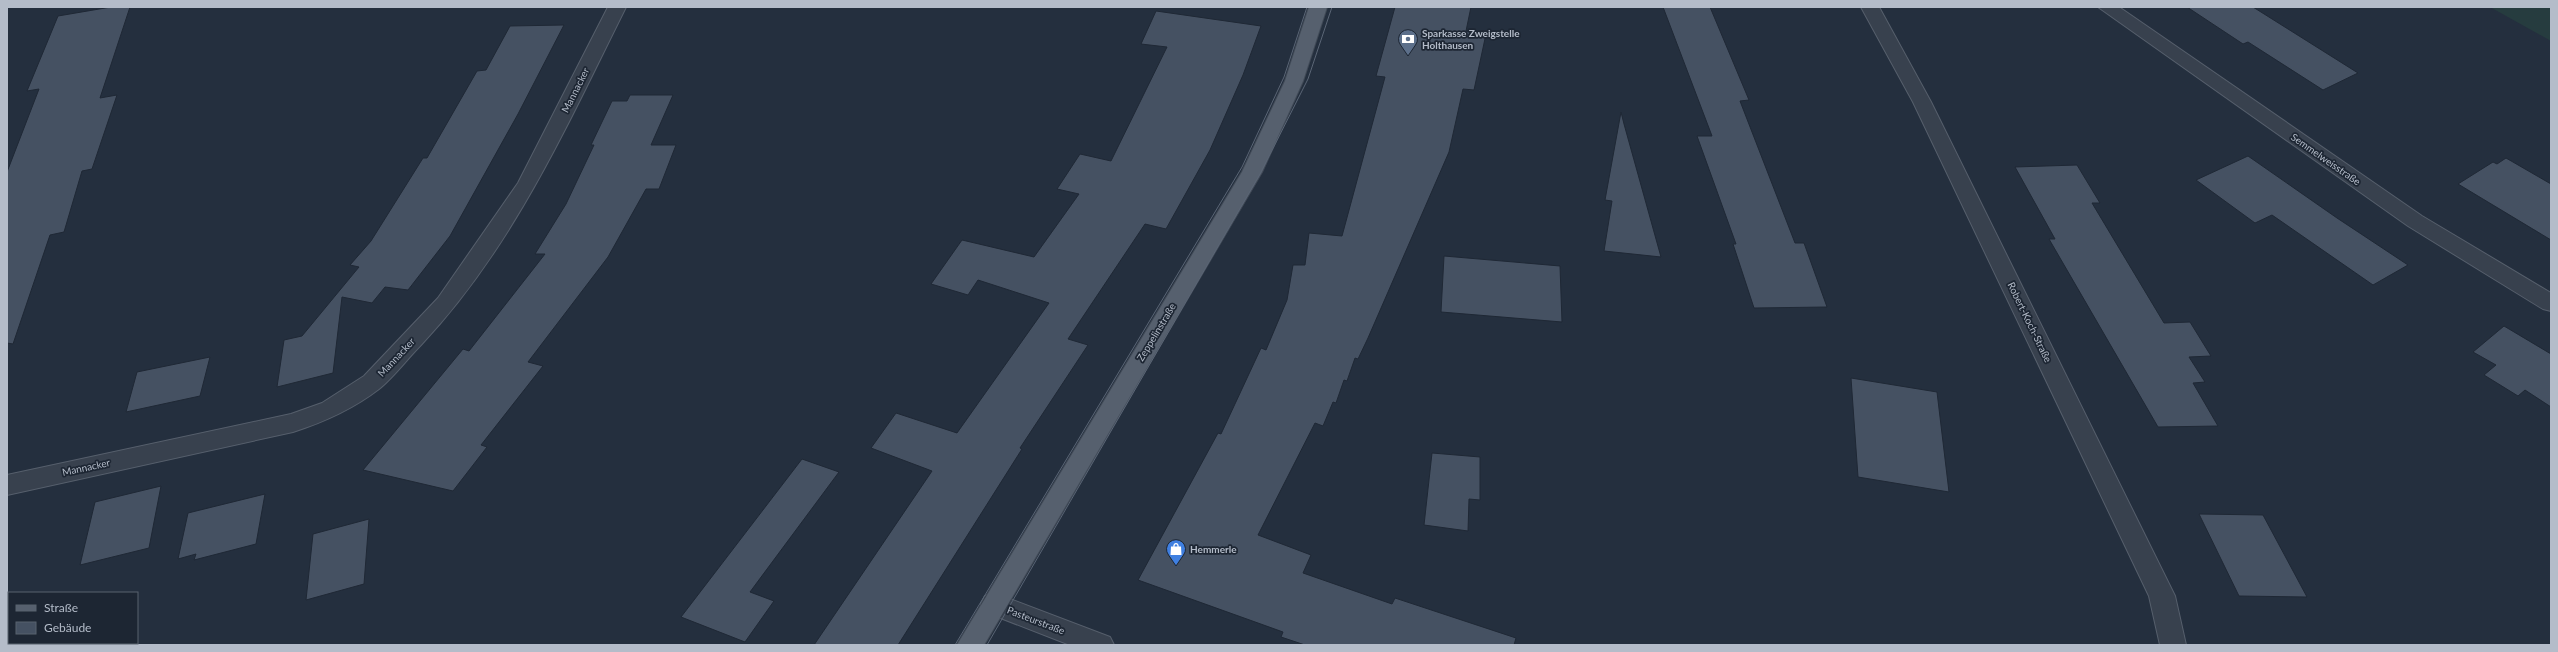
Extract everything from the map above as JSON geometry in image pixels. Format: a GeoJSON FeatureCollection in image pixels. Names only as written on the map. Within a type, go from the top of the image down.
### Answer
{"type":"FeatureCollection","features":[{"type":"Feature","properties":{"kind":"main road","name":"Zeppelinstraße"},"geometry":{"type":"LineString","coordinates":[[970,645],[1252,172],[1294,81],[1318,7]]}},
{"type":"Feature","properties":{"kind":"street","name":"Mannacker"},"geometry":{"type":"LineString","coordinates":[[7,484],[293,422],[330,409],[372,382],[446,304],[487,247],[527,185],[617,7]]}},
{"type":"Feature","properties":{"kind":"street","name":"Robert-Koch-Straße"},"geometry":{"type":"LineString","coordinates":[[1870,7],[1922,102],[2162,596],[2173,645]]}},
{"type":"Feature","properties":{"kind":"street","name":"Semmelweisstraße"},"geometry":{"type":"LineString","coordinates":[[2107,7],[2415,221],[2551,303]]}},
{"type":"Feature","properties":{"kind":"street","name":"Pasteurstraße"},"geometry":{"type":"LineString","coordinates":[[994,604],[1101,645]]}},
{"type":"Feature","properties":{"kind":"green space"},"geometry":{"type":"Polygon","coordinates":[[[2490,7],[2551,7],[2551,41],[2490,7]]]}},
{"type":"Feature","properties":{"kind":"building"},"geometry":{"type":"Polygon","coordinates":[[[111,7],[130,7],[100,98],[117,95],[92,169],[82,171],[64,232],[50,235],[13,344],[7,343],[7,172],[39,89],[27,91],[58,16],[111,7]]]}},
{"type":"Feature","properties":{"kind":"building"},"geometry":{"type":"Polygon","coordinates":[[[1395,7],[1471,7],[1466,31],[1486,34],[1474,90],[1463,89],[1449,152],[1358,359],[1355,358],[1347,381],[1344,380],[1336,403],[1333,402],[1323,426],[1315,423],[1258,535],[1311,555],[1303,573],[1392,604],[1395,598],[1516,638],[1514,645],[1305,645],[1281,637],[1283,632],[1138,580],[1218,433],[1221,434],[1261,348],[1266,350],[1287,300],[1293,265],[1305,265],[1309,233],[1342,236],[1385,77],[1376,76],[1395,7]]]}},
{"type":"Feature","properties":{"kind":"building"},"geometry":{"type":"Polygon","coordinates":[[[1663,7],[1710,7],[1749,100],[1740,101],[1795,243],[1804,243],[1827,307],[1754,308],[1733,244],[1736,244],[1697,136],[1712,136],[1663,7]]]}},
{"type":"Feature","properties":{"kind":"building"},"geometry":{"type":"Polygon","coordinates":[[[2187,7],[2253,7],[2358,73],[2323,90],[2248,42],[2243,44],[2187,7]]]}},
{"type":"Feature","properties":{"kind":"building"},"geometry":{"type":"Polygon","coordinates":[[[1156,11],[1261,26],[1243,75],[1210,150],[1166,229],[1145,224],[1068,339],[1088,345],[1020,448],[1022,449],[898,645],[814,645],[932,471],[871,448],[896,413],[957,433],[1049,303],[978,280],[968,295],[931,284],[962,240],[1034,257],[1079,194],[1057,189],[1080,154],[1111,161],[1167,47],[1141,44],[1156,11]]]}},
{"type":"Feature","properties":{"kind":"building"},"geometry":{"type":"Polygon","coordinates":[[[564,25],[518,114],[450,236],[408,290],[385,287],[372,303],[342,297],[333,373],[277,387],[284,340],[302,336],[359,267],[350,265],[371,241],[423,158],[427,158],[477,71],[486,70],[510,26],[564,25]]]}},
{"type":"Feature","properties":{"kind":"building"},"geometry":{"type":"Polygon","coordinates":[[[630,95],[673,95],[651,145],[676,145],[659,189],[646,189],[608,257],[528,362],[543,366],[481,445],[487,447],[453,491],[363,470],[463,349],[469,351],[545,254],[535,254],[566,204],[594,145],[591,145],[612,101],[627,101],[630,95]]]}},
{"type":"Feature","properties":{"kind":"building"},"geometry":{"type":"Polygon","coordinates":[[[1621,112],[1661,257],[1604,251],[1612,201],[1605,200],[1621,112]]]}},
{"type":"Feature","properties":{"kind":"building"},"geometry":{"type":"Polygon","coordinates":[[[2248,156],[2408,265],[2373,285],[2272,215],[2255,223],[2196,180],[2248,156]]]}},
{"type":"Feature","properties":{"kind":"building"},"geometry":{"type":"Polygon","coordinates":[[[2506,158],[2551,184],[2551,240],[2458,184],[2493,162],[2497,164],[2506,158]]]}},
{"type":"Feature","properties":{"kind":"building"},"geometry":{"type":"Polygon","coordinates":[[[2077,165],[2100,203],[2092,203],[2164,323],[2190,322],[2211,356],[2189,357],[2205,382],[2193,383],[2218,426],[2158,427],[2049,239],[2055,239],[2015,167],[2077,165]]]}},
{"type":"Feature","properties":{"kind":"building"},"geometry":{"type":"Polygon","coordinates":[[[1444,256],[1560,266],[1562,322],[1441,312],[1444,256]]]}},
{"type":"Feature","properties":{"kind":"building"},"geometry":{"type":"Polygon","coordinates":[[[2504,326],[2551,354],[2551,407],[2525,390],[2518,396],[2484,375],[2496,365],[2473,352],[2504,326]]]}},
{"type":"Feature","properties":{"kind":"building"},"geometry":{"type":"Polygon","coordinates":[[[210,357],[200,396],[126,412],[137,372],[210,357]]]}},
{"type":"Feature","properties":{"kind":"building"},"geometry":{"type":"Polygon","coordinates":[[[1851,378],[1937,392],[1949,492],[1858,477],[1851,378]]]}},
{"type":"Feature","properties":{"kind":"building"},"geometry":{"type":"Polygon","coordinates":[[[1432,453],[1480,457],[1480,500],[1469,499],[1468,531],[1424,525],[1432,453]]]}},
{"type":"Feature","properties":{"kind":"building"},"geometry":{"type":"Polygon","coordinates":[[[802,459],[839,472],[750,592],[774,601],[745,642],[681,617],[802,459]]]}},
{"type":"Feature","properties":{"kind":"building"},"geometry":{"type":"Polygon","coordinates":[[[161,486],[149,548],[80,565],[95,502],[161,486]]]}},
{"type":"Feature","properties":{"kind":"building"},"geometry":{"type":"Polygon","coordinates":[[[265,494],[256,544],[194,560],[196,554],[178,559],[188,513],[265,494]]]}},
{"type":"Feature","properties":{"kind":"building"},"geometry":{"type":"Polygon","coordinates":[[[2199,514],[2263,515],[2307,597],[2239,596],[2199,514]]]}},
{"type":"Feature","properties":{"kind":"building"},"geometry":{"type":"Polygon","coordinates":[[[369,519],[364,584],[306,600],[313,534],[369,519]]]}},
{"type":"Feature","properties":{"kind":"tram line"},"geometry":{"type":"LineString","coordinates":[[955,645],[1242,167],[1284,77],[1307,7]]}},
{"type":"Feature","properties":{"kind":"tram line"},"geometry":{"type":"LineString","coordinates":[[987,645],[1260,174],[1308,79],[1332,7]]}},
{"type":"Feature","properties":{"kind":"place","name":"Sparkasse Zweigstelle Holthausen"},"geometry":{"type":"Point","coordinates":[1408,56]}},
{"type":"Feature","properties":{"kind":"place","name":"Hemmerle"},"geometry":{"type":"Point","coordinates":[1176,566]}}]}
